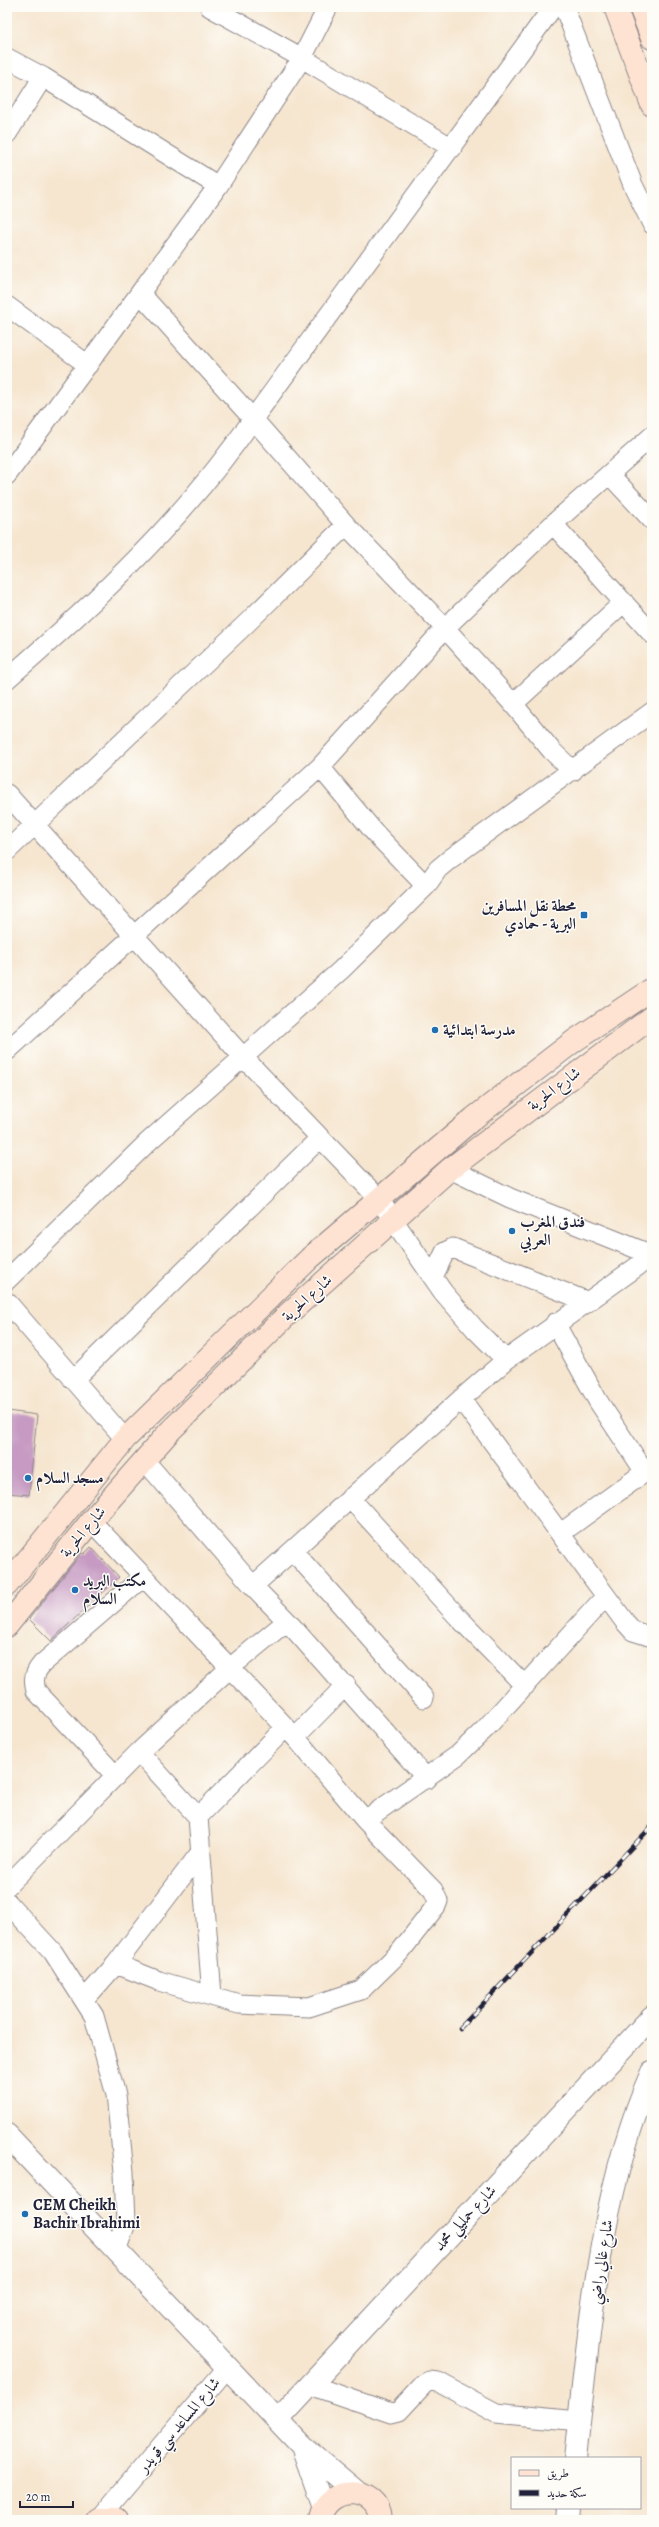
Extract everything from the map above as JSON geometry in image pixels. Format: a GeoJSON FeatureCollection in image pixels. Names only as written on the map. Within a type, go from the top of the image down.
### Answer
{"type":"FeatureCollection","features":[{"type":"Feature","properties":{"kind":"main road"},"geometry":{"type":"LineString","coordinates":[[616,7],[652,105]]}},
{"type":"Feature","properties":{"kind":"main road"},"geometry":{"type":"LineString","coordinates":[[640,7],[652,38]]}},
{"type":"Feature","properties":{"kind":"main road","name":"شارع الحرية"},"geometry":{"type":"LineString","coordinates":[[7,1585],[125,1439],[277,1290],[378,1198],[474,1118],[561,1051],[652,989]]}},
{"type":"Feature","properties":{"kind":"main road","name":"شارع الحرية"},"geometry":{"type":"LineString","coordinates":[[7,1626],[91,1521],[169,1432],[288,1314],[394,1221],[450,1169],[652,1017]]}},
{"type":"Feature","properties":{"kind":"main road"},"geometry":{"type":"LineString","coordinates":[[319,2517],[330,2500],[339,2494],[359,2494],[369,2499],[382,2519]]}},
{"type":"Feature","properties":{"kind":"street"},"geometry":{"type":"LineString","coordinates":[[210,7],[302,58],[452,148]]}},
{"type":"Feature","properties":{"kind":"street"},"geometry":{"type":"LineString","coordinates":[[7,475],[13,454],[88,365],[218,186],[302,58],[328,7]]}},
{"type":"Feature","properties":{"kind":"street"},"geometry":{"type":"LineString","coordinates":[[7,679],[114,581],[176,518],[222,464],[253,419],[452,148],[553,7]]}},
{"type":"Feature","properties":{"kind":"street"},"geometry":{"type":"LineString","coordinates":[[564,7],[633,185],[652,224]]}},
{"type":"Feature","properties":{"kind":"street"},"geometry":{"type":"LineString","coordinates":[[7,58],[43,77],[218,186]]}},
{"type":"Feature","properties":{"kind":"street"},"geometry":{"type":"LineString","coordinates":[[7,133],[43,77]]}},
{"type":"Feature","properties":{"kind":"street"},"geometry":{"type":"LineString","coordinates":[[140,293],[346,525],[445,628],[513,704],[552,751],[573,771]]}},
{"type":"Feature","properties":{"kind":"street"},"geometry":{"type":"LineString","coordinates":[[7,306],[88,365]]}},
{"type":"Feature","properties":{"kind":"street"},"geometry":{"type":"LineString","coordinates":[[7,1051],[320,767],[445,628],[553,524],[610,475],[652,436]]}},
{"type":"Feature","properties":{"kind":"street"},"geometry":{"type":"LineString","coordinates":[[610,475],[652,520]]}},
{"type":"Feature","properties":{"kind":"street"},"geometry":{"type":"LineString","coordinates":[[553,524],[652,634]]}},
{"type":"Feature","properties":{"kind":"street"},"geometry":{"type":"LineString","coordinates":[[7,851],[249,621],[346,525]]}},
{"type":"Feature","properties":{"kind":"street"},"geometry":{"type":"LineString","coordinates":[[513,704],[624,602]]}},
{"type":"Feature","properties":{"kind":"street"},"geometry":{"type":"LineString","coordinates":[[7,1280],[149,1141],[341,970],[426,886],[438,869],[468,844],[573,771],[652,712]]}},
{"type":"Feature","properties":{"kind":"street"},"geometry":{"type":"LineString","coordinates":[[320,767],[374,833],[426,886]]}},
{"type":"Feature","properties":{"kind":"street"},"geometry":{"type":"LineString","coordinates":[[7,794],[136,935],[242,1057],[319,1139],[378,1198],[433,1277],[475,1329],[506,1360]]}},
{"type":"Feature","properties":{"kind":"street"},"geometry":{"type":"LineString","coordinates":[[73,1380],[319,1139]]}},
{"type":"Feature","properties":{"kind":"street"},"geometry":{"type":"LineString","coordinates":[[450,1169],[510,1198],[652,1256]]}},
{"type":"Feature","properties":{"kind":"street"},"geometry":{"type":"LineString","coordinates":[[433,1277],[444,1252],[453,1248],[586,1301]]}},
{"type":"Feature","properties":{"kind":"street"},"geometry":{"type":"LineString","coordinates":[[253,1586],[506,1360],[586,1301],[652,1256]]}},
{"type":"Feature","properties":{"kind":"street"},"geometry":{"type":"LineString","coordinates":[[7,1302],[125,1439]]}},
{"type":"Feature","properties":{"kind":"street"},"geometry":{"type":"LineString","coordinates":[[555,1324],[598,1401],[648,1470],[561,1533]]}},
{"type":"Feature","properties":{"kind":"street"},"geometry":{"type":"LineString","coordinates":[[462,1399],[561,1533],[605,1597],[633,1631],[652,1637]]}},
{"type":"Feature","properties":{"kind":"street"},"geometry":{"type":"LineString","coordinates":[[145,1461],[253,1586],[346,1685],[427,1779]]}},
{"type":"Feature","properties":{"kind":"street"},"geometry":{"type":"LineString","coordinates":[[350,1498],[458,1618],[525,1686]]}},
{"type":"Feature","properties":{"kind":"street"},"geometry":{"type":"LineString","coordinates":[[91,1521],[291,1732],[365,1820],[433,1890],[438,1901],[436,1906],[400,1952],[361,1990],[309,2007],[239,2004],[159,1982],[116,1964]]}},
{"type":"Feature","properties":{"kind":"street"},"geometry":{"type":"LineString","coordinates":[[293,1551],[424,1698]]}},
{"type":"Feature","properties":{"kind":"street"},"geometry":{"type":"LineString","coordinates":[[116,1776],[40,1696],[33,1682],[34,1675],[42,1664],[143,1577]]}},
{"type":"Feature","properties":{"kind":"street"},"geometry":{"type":"LineString","coordinates":[[365,1820],[427,1779],[458,1755],[525,1686],[605,1597]]}},
{"type":"Feature","properties":{"kind":"street"},"geometry":{"type":"LineString","coordinates":[[7,1886],[139,1752],[231,1667],[286,1621]]}},
{"type":"Feature","properties":{"kind":"street"},"geometry":{"type":"LineString","coordinates":[[198,1817],[291,1732],[346,1685]]}},
{"type":"Feature","properties":{"kind":"street"},"geometry":{"type":"LineString","coordinates":[[139,1752],[198,1817],[212,1996]]}},
{"type":"Feature","properties":{"kind":"street"},"geometry":{"type":"LineString","coordinates":[[84,2000],[116,1964],[200,1853]]}},
{"type":"Feature","properties":{"kind":"street"},"geometry":{"type":"LineString","coordinates":[[7,1902],[53,1952],[94,2016],[116,2095],[124,2172],[126,2224],[116,2251]]}},
{"type":"Feature","properties":{"kind":"street","name":"شارع حمليلي محمد"},"geometry":{"type":"LineString","coordinates":[[278,2420],[652,2017]]}},
{"type":"Feature","properties":{"kind":"street","name":"شارع غالي راضي"},"geometry":{"type":"LineString","coordinates":[[575,2457],[606,2225],[626,2144],[639,2102],[652,2072]]}},
{"type":"Feature","properties":{"kind":"street"},"geometry":{"type":"LineString","coordinates":[[7,2135],[302,2446],[359,2494]]}},
{"type":"Feature","properties":{"kind":"street","name":"شارع المساعد سي قويدر"},"geometry":{"type":"LineString","coordinates":[[105,2519],[227,2368]]}},
{"type":"Feature","properties":{"kind":"street"},"geometry":{"type":"LineString","coordinates":[[310,2385],[391,2413],[399,2411],[424,2384],[429,2381],[438,2382],[496,2413],[579,2421]]}},
{"type":"Feature","properties":{"kind":"street"},"geometry":{"type":"LineString","coordinates":[[302,2446],[319,2517]]}},
{"type":"Feature","properties":{"kind":"street"},"geometry":{"type":"LineString","coordinates":[[568,2520],[569,2509]]}},
{"type":"Feature","properties":{"kind":"building"},"geometry":{"type":"Polygon","coordinates":[[[7,1411],[37,1415],[29,1495],[7,1493],[7,1411]]]}},
{"type":"Feature","properties":{"kind":"building","name":"مكتب البريد السلام"},"geometry":{"type":"Polygon","coordinates":[[[91,1547],[119,1577],[51,1641],[29,1619],[82,1553],[84,1554],[91,1547]]]}},
{"type":"Feature","properties":{"kind":"railway"},"geometry":{"type":"LineString","coordinates":[[460,2028],[652,1826]]}},
{"type":"Feature","properties":{"kind":"place","name":"محطة نقل المسافرين البرية - حمادي"},"geometry":{"type":"Point","coordinates":[584,915]}},
{"type":"Feature","properties":{"kind":"place","name":"مدرسة ابتدائية"},"geometry":{"type":"Point","coordinates":[435,1030]}},
{"type":"Feature","properties":{"kind":"place","name":"فندق المغرب العربي"},"geometry":{"type":"Point","coordinates":[512,1231]}},
{"type":"Feature","properties":{"kind":"place","name":"مسجد السلام"},"geometry":{"type":"Point","coordinates":[28,1478]}},
{"type":"Feature","properties":{"kind":"place","name":"مكتب البريد السلام"},"geometry":{"type":"Point","coordinates":[75,1590]}},
{"type":"Feature","properties":{"kind":"place","name":"CEM Cheikh Bachir Ibrahimi"},"geometry":{"type":"Point","coordinates":[25,2214]}}]}
